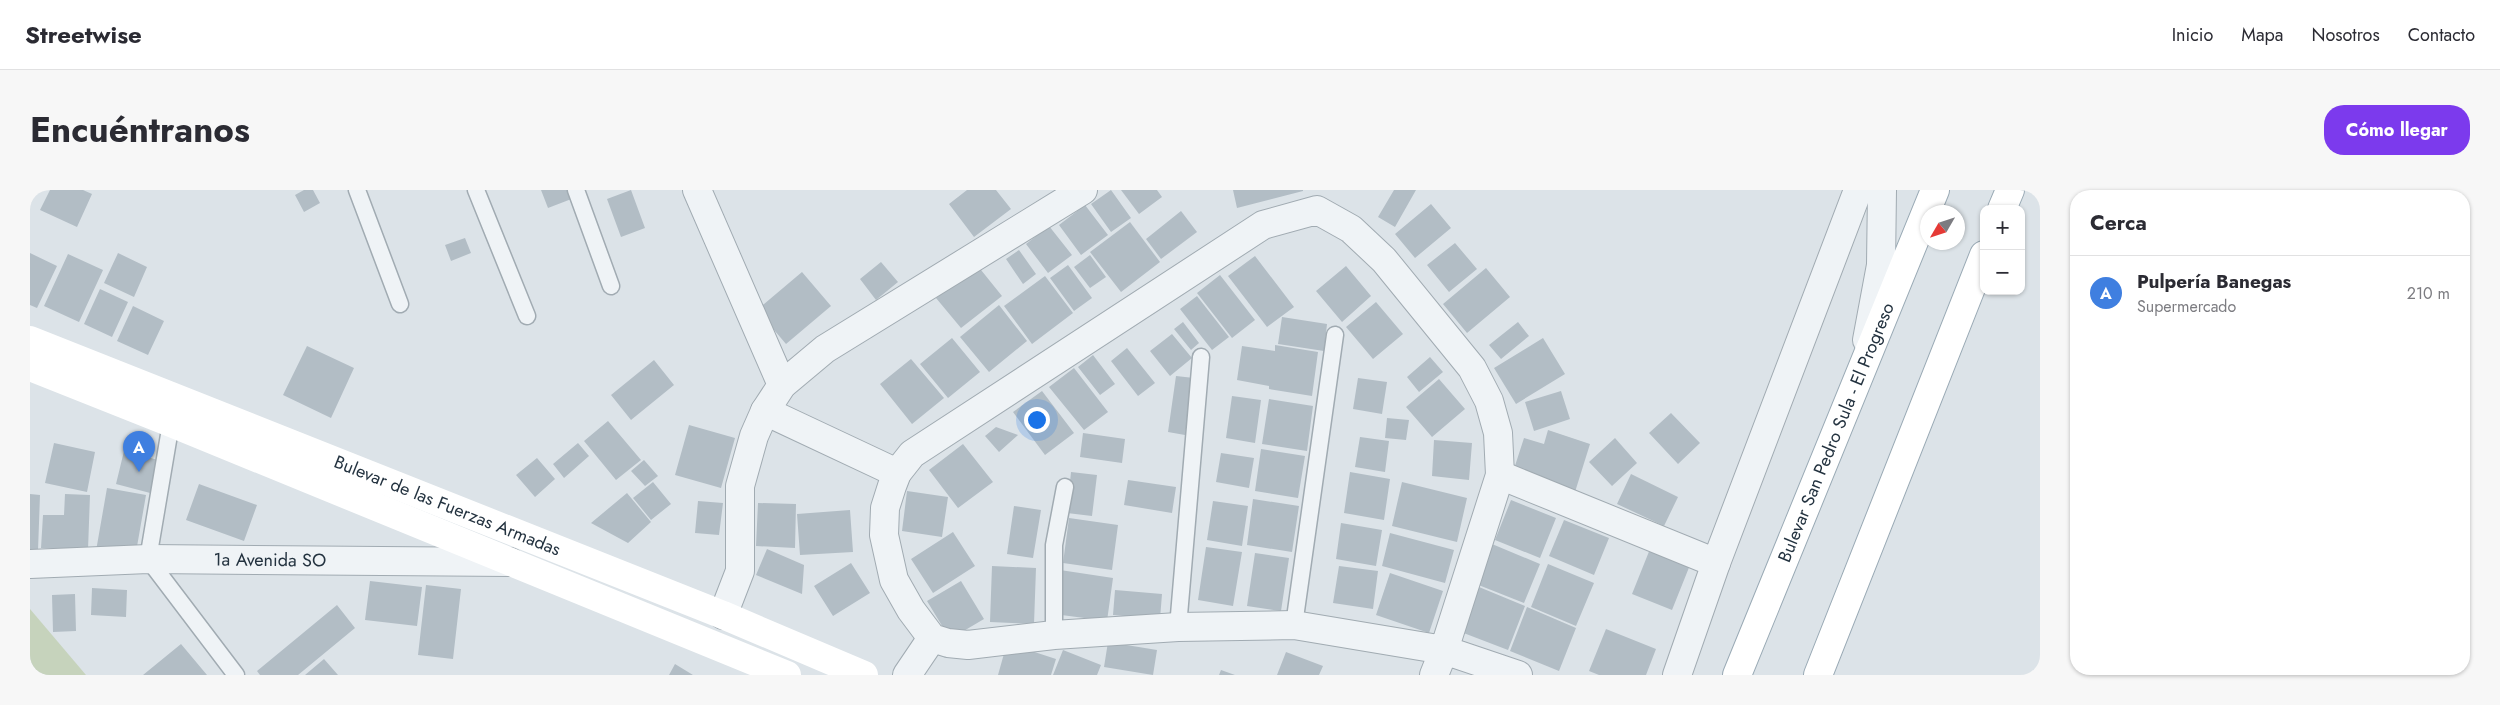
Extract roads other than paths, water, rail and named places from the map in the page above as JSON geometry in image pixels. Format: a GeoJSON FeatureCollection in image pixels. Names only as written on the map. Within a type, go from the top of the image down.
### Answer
{"type":"FeatureCollection","features":[{"type":"Feature","properties":{"kind":"street"},"geometry":{"type":"LineString","coordinates":[[697,190],[782,385]]}},
{"type":"Feature","properties":{"kind":"street"},"geometry":{"type":"LineString","coordinates":[[723,615],[740,571],[740,486],[754,436],[765,412],[782,385],[824,349],[1083,190]]}},
{"type":"Feature","properties":{"kind":"street"},"geometry":{"type":"LineString","coordinates":[[1677,675],[1716,563],[1858,190]]}},
{"type":"Feature","properties":{"kind":"street"},"geometry":{"type":"LineString","coordinates":[[1860,375],[1881,265],[1882,190]]}},
{"type":"Feature","properties":{"kind":"street","name":"Bulevar San Pedro Sula - El Progreso"},"geometry":{"type":"LineString","coordinates":[[1737,675],[1935,190]]}},
{"type":"Feature","properties":{"kind":"street"},"geometry":{"type":"LineString","coordinates":[[2004,205],[2010,190]]}},
{"type":"Feature","properties":{"kind":"street"},"geometry":{"type":"LineString","coordinates":[[1439,663],[1500,475],[1496,425],[1489,401],[1472,368],[1384,260],[1319,200],[1263,225],[912,454],[897,473],[886,508],[884,535],[894,580],[911,610],[932,638],[948,643],[968,645],[1054,635],[1178,627],[1294,625],[1439,663],[1518,675]]}},
{"type":"Feature","properties":{"kind":"street"},"geometry":{"type":"LineString","coordinates":[[1818,675],[1980,265]]}},
{"type":"Feature","properties":{"kind":"street","name":"Bulevar de las Fuerzas Armadas"},"geometry":{"type":"LineString","coordinates":[[30,340],[723,615],[864,675]]}},
{"type":"Feature","properties":{"kind":"street","name":"Bulevar de las Fuerzas Armadas"},"geometry":{"type":"LineString","coordinates":[[30,367],[172,423],[787,675]]}},
{"type":"Feature","properties":{"kind":"street"},"geometry":{"type":"LineString","coordinates":[[765,412],[897,473]]}},
{"type":"Feature","properties":{"kind":"street"},"geometry":{"type":"LineString","coordinates":[[1500,475],[1716,563]]}},
{"type":"Feature","properties":{"kind":"street","name":"1a Avenida SO"},"geometry":{"type":"LineString","coordinates":[[30,564],[148,559],[510,562]]}},
{"type":"Feature","properties":{"kind":"street"},"geometry":{"type":"LineString","coordinates":[[907,675],[932,638]]}},
{"type":"Feature","properties":{"kind":"lane"},"geometry":{"type":"LineString","coordinates":[[357,190],[400,304]]}},
{"type":"Feature","properties":{"kind":"lane"},"geometry":{"type":"LineString","coordinates":[[476,190],[527,316]]}},
{"type":"Feature","properties":{"kind":"lane"},"geometry":{"type":"LineString","coordinates":[[576,190],[611,286]]}},
{"type":"Feature","properties":{"kind":"lane"},"geometry":{"type":"LineString","coordinates":[[1294,625],[1335,335]]}},
{"type":"Feature","properties":{"kind":"lane"},"geometry":{"type":"LineString","coordinates":[[1178,627],[1201,357]]}},
{"type":"Feature","properties":{"kind":"lane"},"geometry":{"type":"LineString","coordinates":[[172,423],[148,559],[236,675]]}},
{"type":"Feature","properties":{"kind":"lane"},"geometry":{"type":"LineString","coordinates":[[1054,635],[1054,545],[1064,487]]}},
{"type":"Feature","properties":{"kind":"place","name":"Pulpería Banegas"},"geometry":{"type":"Point","coordinates":[139,472]}}]}
